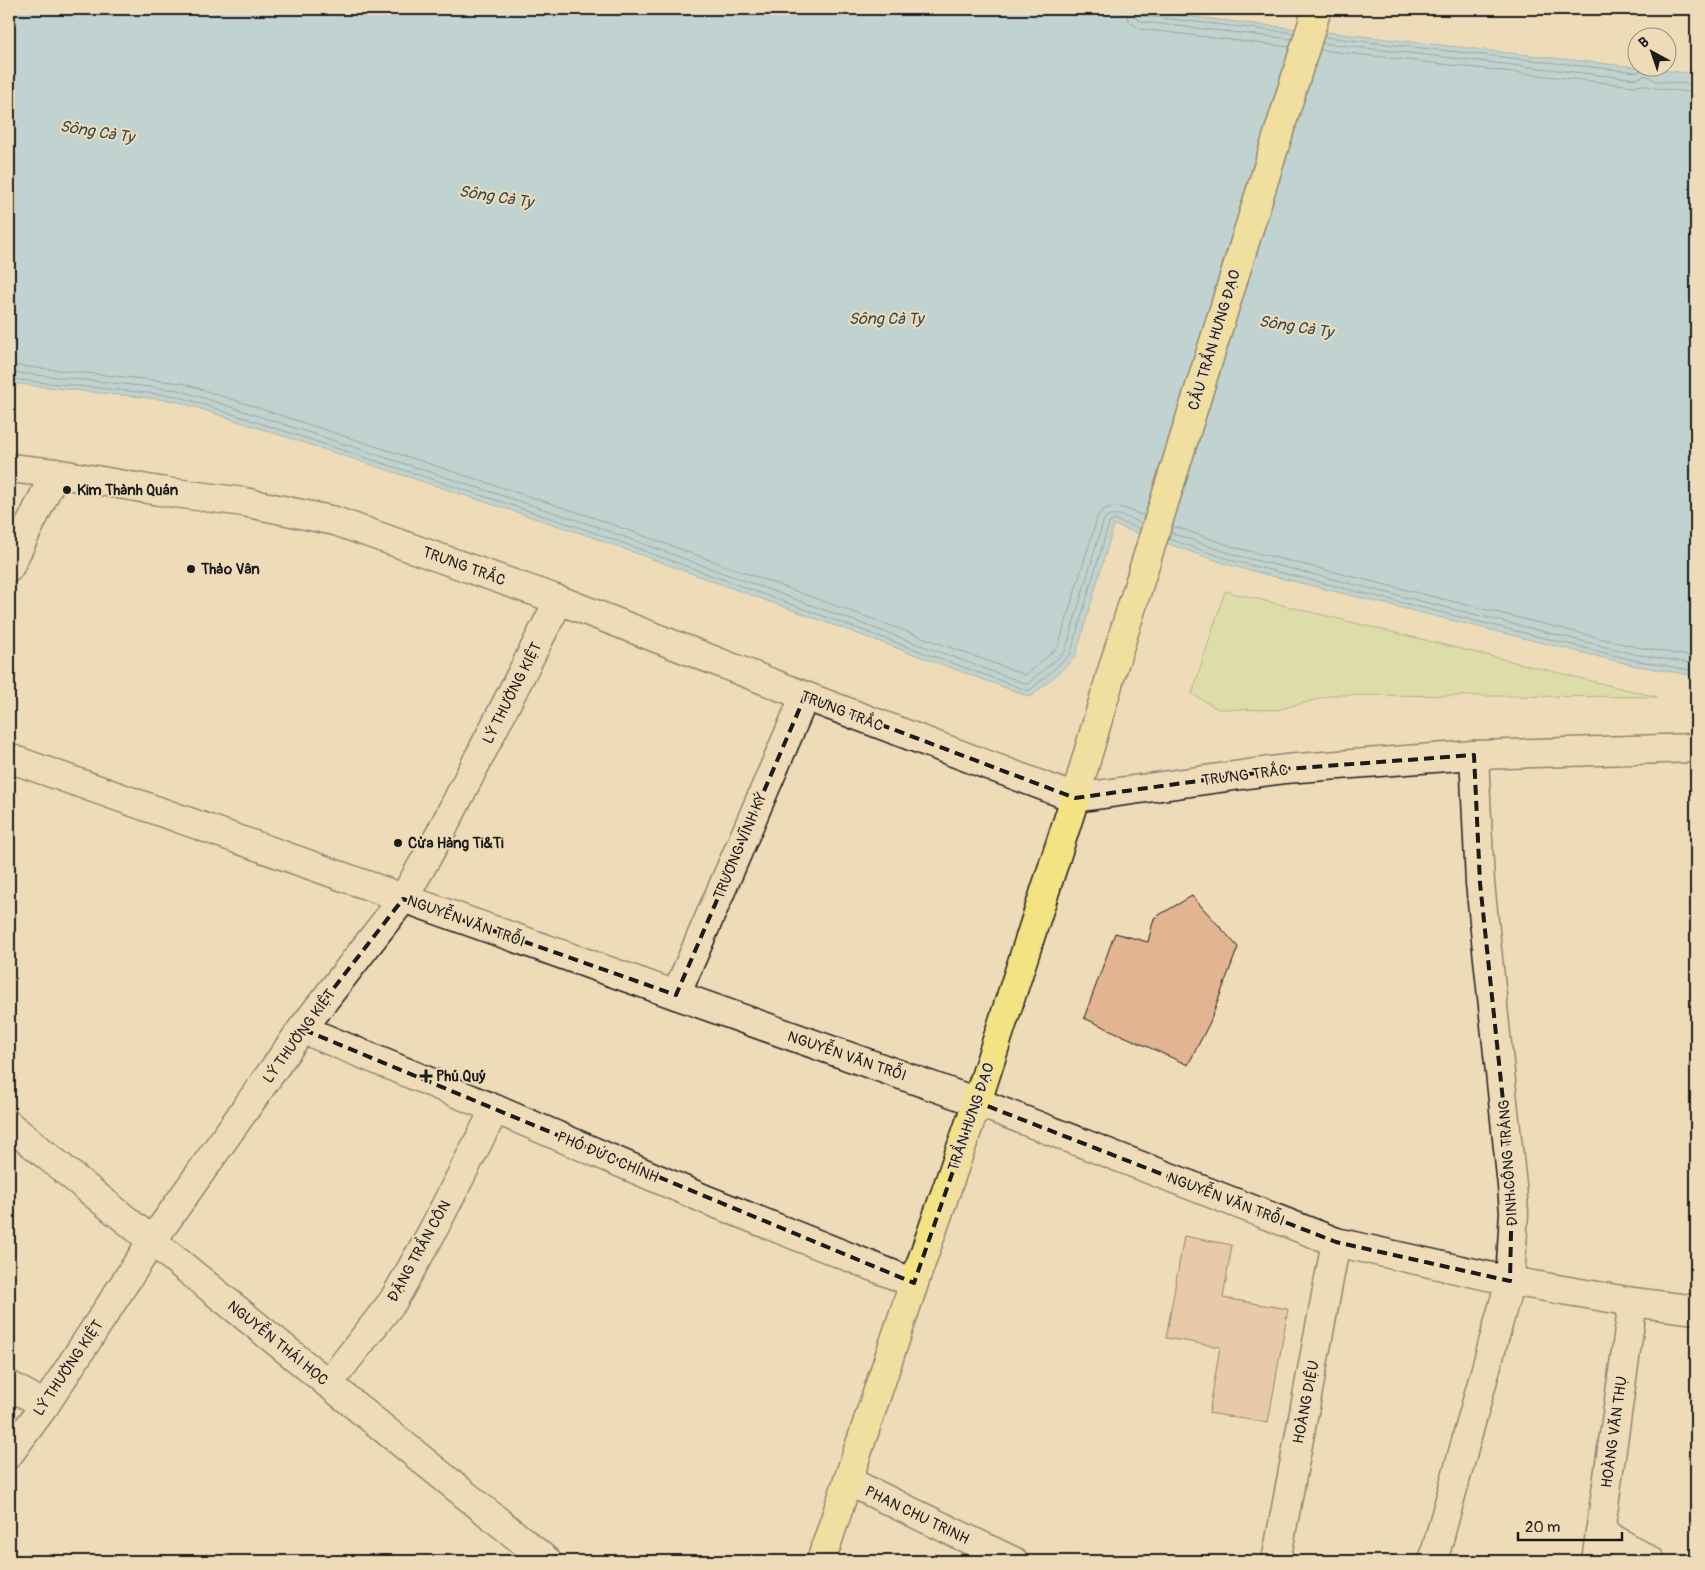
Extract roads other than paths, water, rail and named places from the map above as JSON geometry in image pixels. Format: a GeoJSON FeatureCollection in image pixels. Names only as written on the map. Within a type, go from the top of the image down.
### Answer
{"type":"FeatureCollection","features":[{"type":"Feature","properties":{"kind":"main road","name":"CẦU TRẦN HƯNG ĐẠO"},"geometry":{"type":"LineString","coordinates":[[1112,671],[1317,9]]}},
{"type":"Feature","properties":{"kind":"main road","name":"TRẦN HƯNG ĐẠO"},"geometry":{"type":"LineString","coordinates":[[821,1561],[914,1282],[977,1102],[1075,798],[1112,671]]}},
{"type":"Feature","properties":{"kind":"street","name":"TRƯNG TRẮC"},"geometry":{"type":"LineString","coordinates":[[9,468],[55,473],[159,492],[244,502],[335,521],[559,600],[1075,798],[1285,769],[1474,754],[1696,748]]}},
{"type":"Feature","properties":{"kind":"street"},"geometry":{"type":"LineString","coordinates":[[9,568],[55,473]]}},
{"type":"Feature","properties":{"kind":"street","name":"LÝ THƯỜNG KIỆT"},"geometry":{"type":"LineString","coordinates":[[9,1454],[45,1406],[152,1241],[302,1029],[403,898],[439,836],[559,600]]}},
{"type":"Feature","properties":{"kind":"street","name":"TRƯƠNG VĨNH KÝ"},"geometry":{"type":"LineString","coordinates":[[676,995],[805,696]]}},
{"type":"Feature","properties":{"kind":"street","name":"ĐINH CÔNG TRÁNG"},"geometry":{"type":"LineString","coordinates":[[1433,1561],[1510,1281],[1514,1212],[1480,883],[1474,754]]}},
{"type":"Feature","properties":{"kind":"street","name":"NGUYỄN VĂN TRỖI"},"geometry":{"type":"LineString","coordinates":[[9,758],[977,1102],[1336,1242],[1510,1281],[1633,1302],[1696,1310]]}},
{"type":"Feature","properties":{"kind":"street","name":"PHÓ ĐỨC CHÍNH"},"geometry":{"type":"LineString","coordinates":[[302,1029],[707,1200],[914,1282]]}},
{"type":"Feature","properties":{"kind":"street","name":"ĐẶNG TRẦN CÔN"},"geometry":{"type":"LineString","coordinates":[[328,1384],[393,1301],[431,1234],[495,1109]]}},
{"type":"Feature","properties":{"kind":"street","name":"NGUYỄN THÁI HỌC"},"geometry":{"type":"LineString","coordinates":[[9,1125],[547,1561]]}},
{"type":"Feature","properties":{"kind":"street","name":"HOÀNG DIỆU"},"geometry":{"type":"LineString","coordinates":[[1276,1561],[1336,1242]]}},
{"type":"Feature","properties":{"kind":"street","name":"HOÀNG VĂN THỤ"},"geometry":{"type":"LineString","coordinates":[[1596,1561],[1633,1302]]}},
{"type":"Feature","properties":{"kind":"street"},"geometry":{"type":"LineString","coordinates":[[9,1385],[45,1406]]}},
{"type":"Feature","properties":{"kind":"street","name":"PHAN CHU TRINH"},"geometry":{"type":"LineString","coordinates":[[848,1481],[1013,1561]]}},
{"type":"Feature","properties":{"kind":"street"},"geometry":{"type":"LineString","coordinates":[[1600,1531],[1651,1561]]}},
{"type":"Feature","properties":{"kind":"water","name":"Sông Cà Ty"},"geometry":{"type":"Polygon","coordinates":[[[9,9],[1123,9],[1628,66],[1628,78],[1678,78],[1678,72],[1696,74],[1696,676],[1632,665],[1232,566],[1114,525],[1075,658],[1031,697],[586,535],[176,401],[9,383],[9,9]]]}},
{"type":"Feature","properties":{"kind":"place","name":"Kim Thành Quán"},"geometry":{"type":"Point","coordinates":[67,490]}},
{"type":"Feature","properties":{"kind":"place","name":"Thảo Vân"},"geometry":{"type":"Point","coordinates":[191,569]}},
{"type":"Feature","properties":{"kind":"place","name":"Cửa Hàng Ti&Ti"},"geometry":{"type":"Point","coordinates":[398,843]}},
{"type":"Feature","properties":{"kind":"place","name":"Phú Quý"},"geometry":{"type":"Point","coordinates":[426,1076]}}]}
